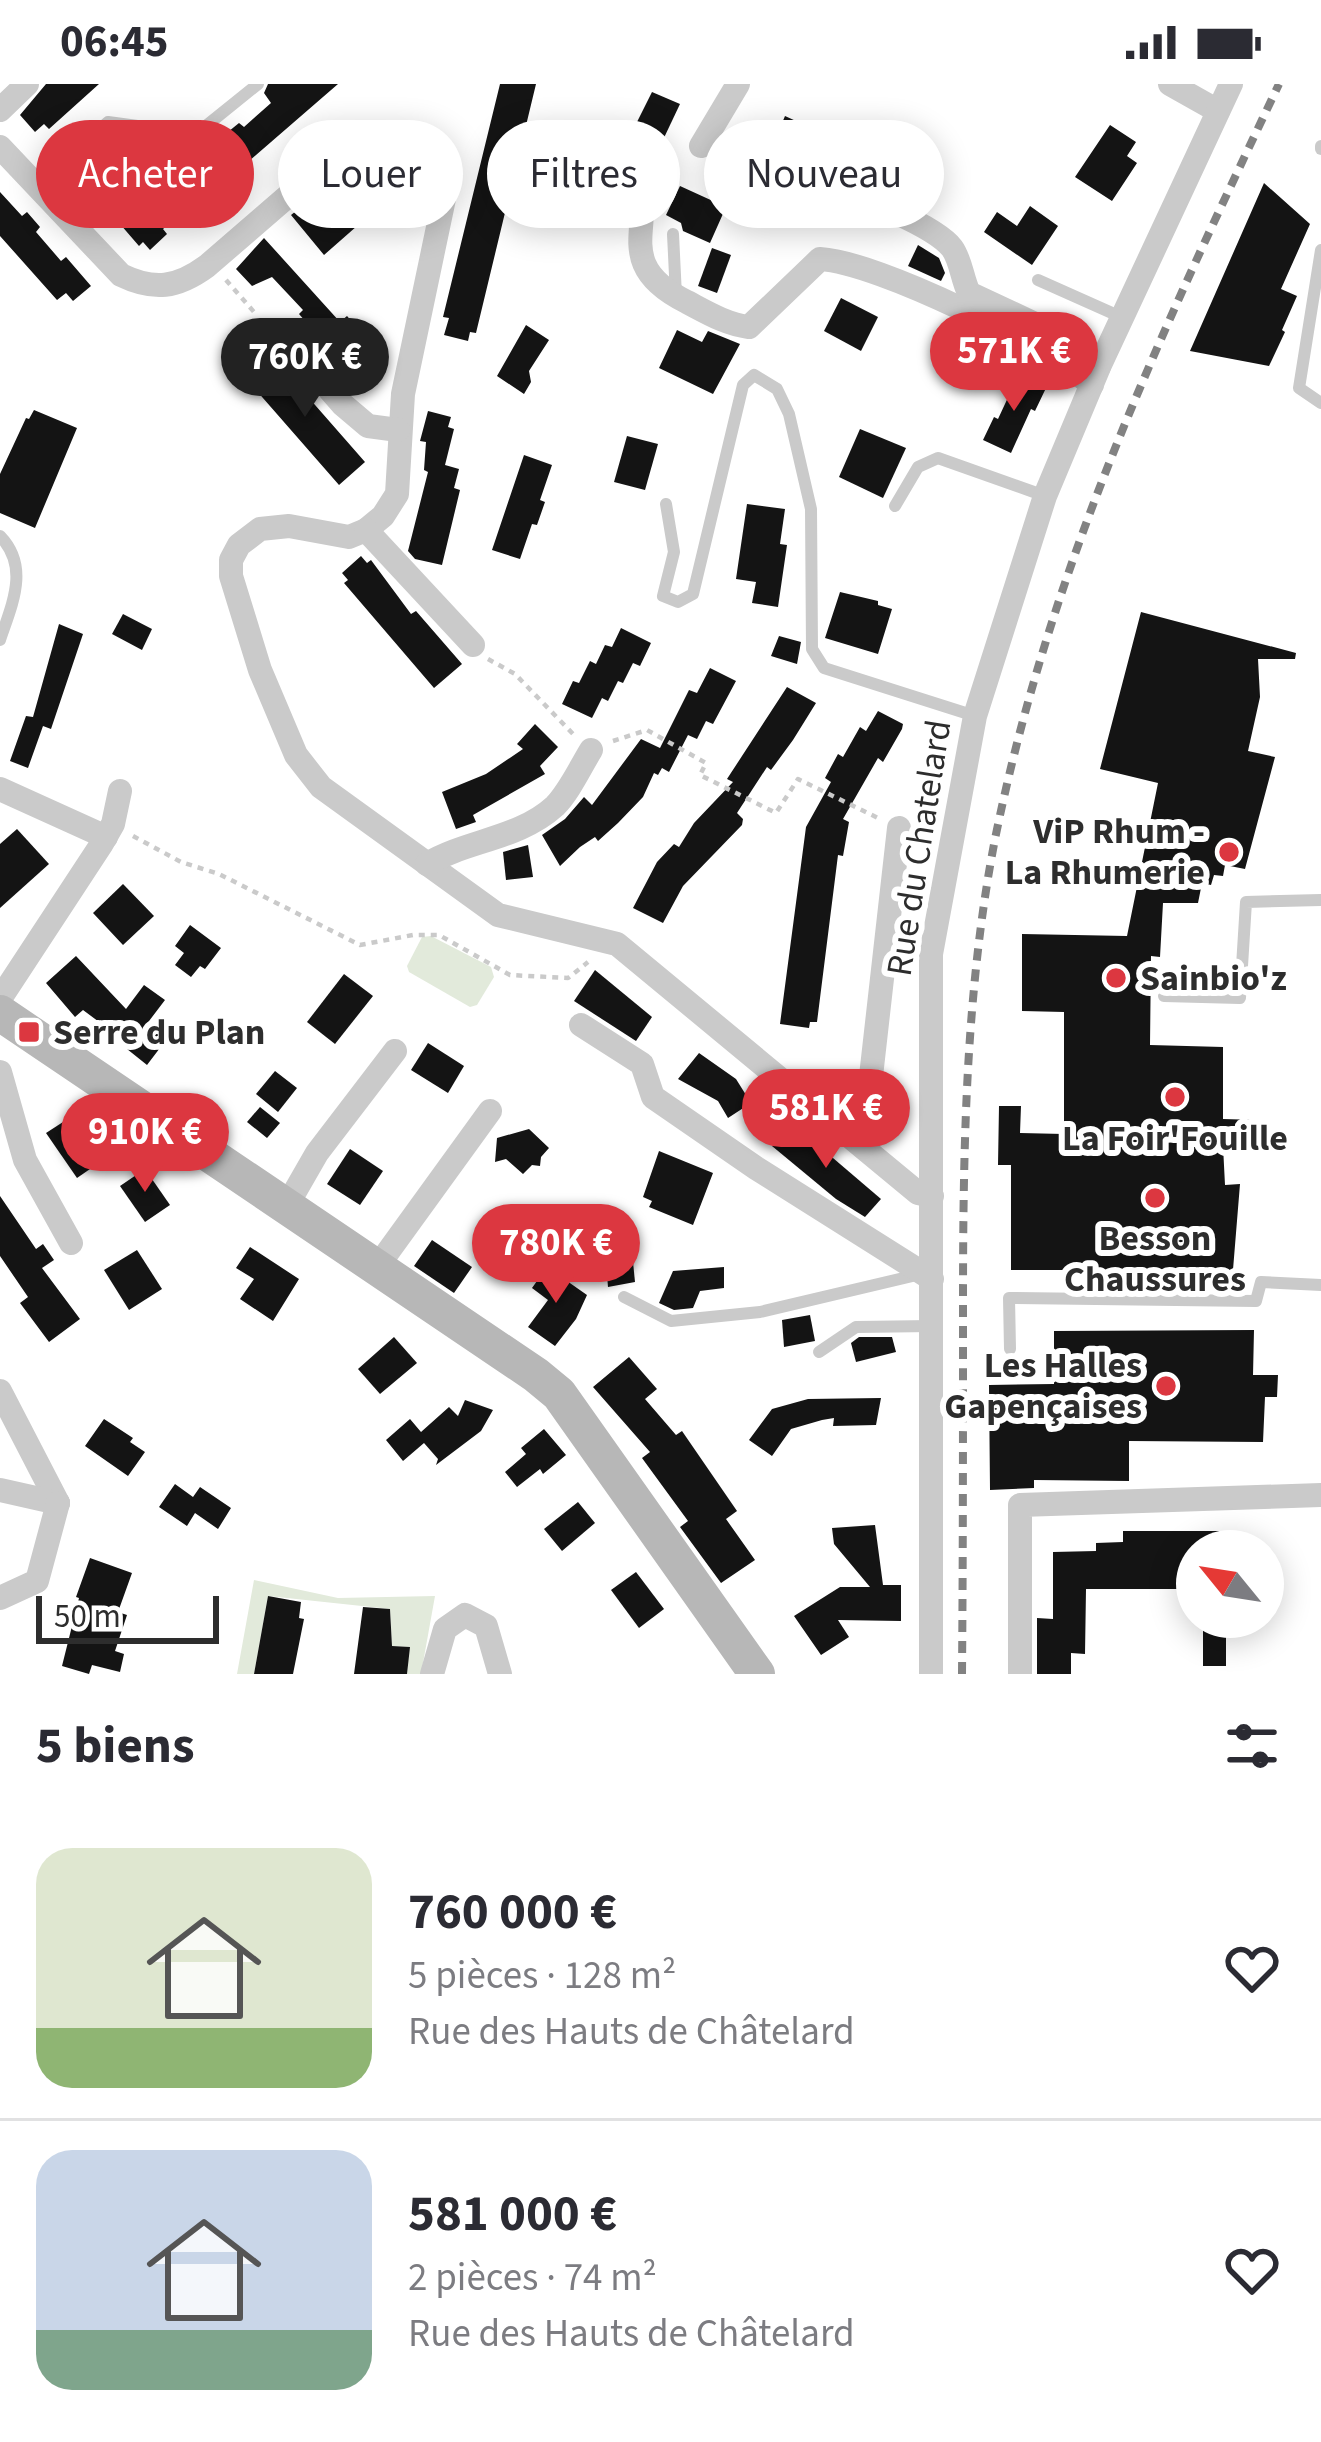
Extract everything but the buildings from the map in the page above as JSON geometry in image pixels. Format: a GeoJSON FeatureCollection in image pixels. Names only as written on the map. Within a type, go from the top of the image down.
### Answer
{"type":"FeatureCollection","features":[{"type":"Feature","properties":{"kind":"main road"},"geometry":{"type":"LineString","coordinates":[[0,1013],[559,1394],[757,1674]]}},
{"type":"Feature","properties":{"kind":"street"},"geometry":{"type":"LineString","coordinates":[[0,110],[27,84]]}},
{"type":"Feature","properties":{"kind":"street"},"geometry":{"type":"LineString","coordinates":[[701,146],[738,84]]}},
{"type":"Feature","properties":{"kind":"street"},"geometry":{"type":"LineString","coordinates":[[1170,84],[1218,111]]}},
{"type":"Feature","properties":{"kind":"street","name":"Rue du Chatelard"},"geometry":{"type":"LineString","coordinates":[[931,1674],[932,1326],[927,1276],[932,1196],[932,953],[975,716],[1045,496],[1095,376],[1232,84]]}},
{"type":"Feature","properties":{"kind":"street"},"geometry":{"type":"LineString","coordinates":[[79,228],[122,275],[141,285],[163,288],[207,266],[355,138],[395,136],[417,145],[438,164],[446,194],[398,430],[397,494],[383,516],[349,537],[289,526],[260,530],[238,545],[231,560],[231,576],[260,670],[296,754],[321,787],[498,915],[617,944],[918,1193],[932,1196]]}},
{"type":"Feature","properties":{"kind":"street"},"geometry":{"type":"LineString","coordinates":[[0,147],[36,182]]}},
{"type":"Feature","properties":{"kind":"street"},"geometry":{"type":"LineString","coordinates":[[640,228],[644,267],[661,290],[731,325],[749,327],[820,259],[840,260],[921,292],[1095,376]]}},
{"type":"Feature","properties":{"kind":"street"},"geometry":{"type":"LineString","coordinates":[[921,228],[955,252],[968,293],[1069,340],[1095,376]]}},
{"type":"Feature","properties":{"kind":"street"},"geometry":{"type":"LineString","coordinates":[[268,330],[282,335],[342,404],[368,426],[398,430]]}},
{"type":"Feature","properties":{"kind":"street"},"geometry":{"type":"LineString","coordinates":[[366,530],[473,645]]}},
{"type":"Feature","properties":{"kind":"street"},"geometry":{"type":"LineString","coordinates":[[427,864],[451,850],[518,830],[556,805],[591,750]]}},
{"type":"Feature","properties":{"kind":"street"},"geometry":{"type":"LineString","coordinates":[[0,789],[109,830]]}},
{"type":"Feature","properties":{"kind":"street"},"geometry":{"type":"LineString","coordinates":[[0,999],[109,830],[120,791]]}},
{"type":"Feature","properties":{"kind":"street"},"geometry":{"type":"LineString","coordinates":[[863,1147],[899,828]]}},
{"type":"Feature","properties":{"kind":"street"},"geometry":{"type":"LineString","coordinates":[[581,1025],[642,1064],[652,1097],[927,1276]]}},
{"type":"Feature","properties":{"kind":"street"},"geometry":{"type":"LineString","coordinates":[[286,1207],[317,1153],[395,1051]]}},
{"type":"Feature","properties":{"kind":"street"},"geometry":{"type":"LineString","coordinates":[[0,1072],[25,1160],[71,1243]]}},
{"type":"Feature","properties":{"kind":"street"},"geometry":{"type":"LineString","coordinates":[[377,1267],[490,1111]]}},
{"type":"Feature","properties":{"kind":"street"},"geometry":{"type":"LineString","coordinates":[[0,1391],[58,1503],[37,1581],[0,1598]]}},
{"type":"Feature","properties":{"kind":"street"},"geometry":{"type":"LineString","coordinates":[[0,1490],[58,1503]]}},
{"type":"Feature","properties":{"kind":"street"},"geometry":{"type":"LineString","coordinates":[[1020,1674],[1020,1505],[1321,1496]]}},
{"type":"Feature","properties":{"kind":"street"},"geometry":{"type":"LineString","coordinates":[[432,1674],[445,1629],[465,1615],[485,1626],[500,1674]]}},
{"type":"Feature","properties":{"kind":"lane"},"geometry":{"type":"LineString","coordinates":[[213,120],[258,84]]}},
{"type":"Feature","properties":{"kind":"lane"},"geometry":{"type":"LineString","coordinates":[[673,234],[676,297]]}},
{"type":"Feature","properties":{"kind":"lane"},"geometry":{"type":"LineString","coordinates":[[1321,250],[1299,388],[1321,403]]}},
{"type":"Feature","properties":{"kind":"lane"},"geometry":{"type":"LineString","coordinates":[[1038,280],[1122,318]]}},
{"type":"Feature","properties":{"kind":"lane"},"geometry":{"type":"LineString","coordinates":[[666,504],[674,552],[663,596],[678,602],[693,594],[743,385],[754,374],[777,389],[789,414],[811,509],[812,650],[816,661],[824,668],[975,716]]}},
{"type":"Feature","properties":{"kind":"lane"},"geometry":{"type":"LineString","coordinates":[[895,506],[918,467],[938,458],[1045,496]]}},
{"type":"Feature","properties":{"kind":"lane"},"geometry":{"type":"LineString","coordinates":[[0,536],[10,547],[19,572],[0,640]]}},
{"type":"Feature","properties":{"kind":"lane"},"geometry":{"type":"LineString","coordinates":[[1164,996],[1240,998],[1246,902],[1321,900]]}},
{"type":"Feature","properties":{"kind":"lane"},"geometry":{"type":"LineString","coordinates":[[624,1297],[670,1321],[760,1312],[927,1276]]}},
{"type":"Feature","properties":{"kind":"lane"},"geometry":{"type":"LineString","coordinates":[[1010,1349],[1009,1298],[1256,1300],[1261,1282],[1321,1285]]}},
{"type":"Feature","properties":{"kind":"lane"},"geometry":{"type":"LineString","coordinates":[[819,1352],[856,1327],[932,1326]]}},
{"type":"Feature","properties":{"kind":"path"},"geometry":{"type":"LineString","coordinates":[[207,266],[232,285],[268,330]]}},
{"type":"Feature","properties":{"kind":"path"},"geometry":{"type":"LineString","coordinates":[[473,645],[515,674],[591,750],[647,730],[706,763],[700,775],[776,813],[798,779],[899,828]]}},
{"type":"Feature","properties":{"kind":"path"},"geometry":{"type":"LineString","coordinates":[[109,830],[219,874],[360,946],[413,934],[439,935],[510,975],[568,978],[590,961],[602,938]]}},
{"type":"Feature","properties":{"kind":"green space"},"geometry":{"type":"Polygon","coordinates":[[[431,936],[491,967],[494,977],[477,1005],[470,1007],[409,972],[407,966],[422,937],[431,936]]]}},
{"type":"Feature","properties":{"kind":"green space"},"geometry":{"type":"Polygon","coordinates":[[[254,1580],[338,1598],[435,1596],[421,1674],[407,1674],[409,1647],[392,1646],[390,1609],[268,1596],[254,1674],[237,1674],[254,1580]]]}},
{"type":"Feature","properties":{"kind":"railway"},"geometry":{"type":"LineString","coordinates":[[962,1674],[965,1133],[977,956],[995,839],[1018,738],[1078,545],[1192,269],[1279,84]]}},
{"type":"Feature","properties":{"kind":"place","name":"ViP Rhum - La Rhumerie"},"geometry":{"type":"Point","coordinates":[1229,852]}},
{"type":"Feature","properties":{"kind":"place","name":"Sainbio'z"},"geometry":{"type":"Point","coordinates":[1116,978]}},
{"type":"Feature","properties":{"kind":"place","name":"Serre du Plan"},"geometry":{"type":"Point","coordinates":[29,1032]}},
{"type":"Feature","properties":{"kind":"place","name":"La Foir'Fouille"},"geometry":{"type":"Point","coordinates":[1175,1097]}},
{"type":"Feature","properties":{"kind":"place","name":"Besson Chaussures"},"geometry":{"type":"Point","coordinates":[1155,1198]}},
{"type":"Feature","properties":{"kind":"place","name":"Les Halles Gapençaises"},"geometry":{"type":"Point","coordinates":[1166,1386]}}]}
